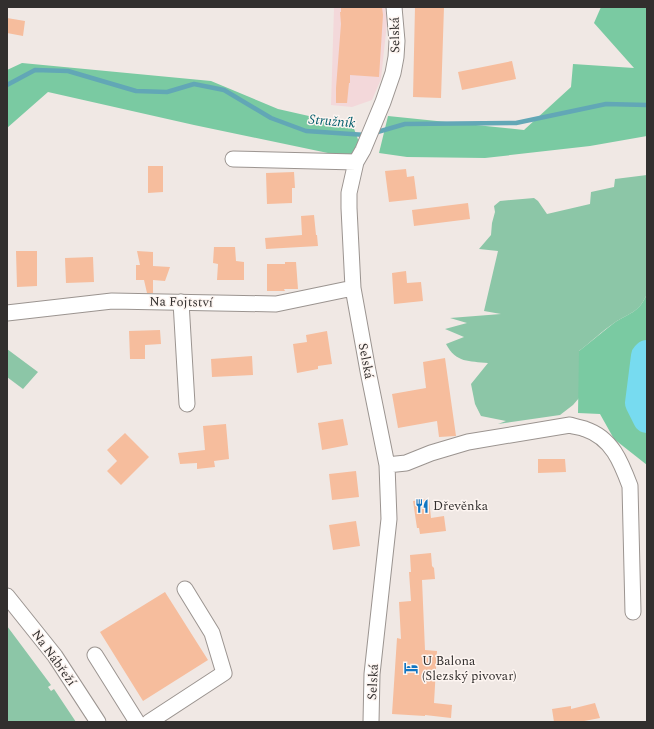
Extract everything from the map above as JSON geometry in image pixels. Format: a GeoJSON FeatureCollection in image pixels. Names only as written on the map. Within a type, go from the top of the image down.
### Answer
{"type":"FeatureCollection","features":[{"type":"Feature","properties":{"kind":"street","name":"Selská"},"geometry":{"type":"LineString","coordinates":[[371,722],[372,674],[389,519],[387,465],[353,288],[349,201],[359,156],[393,73],[396,57],[397,34],[394,7]]}},
{"type":"Feature","properties":{"kind":"street"},"geometry":{"type":"LineString","coordinates":[[233,159],[359,156]]}},
{"type":"Feature","properties":{"kind":"street","name":"Na Fojtství"},"geometry":{"type":"LineString","coordinates":[[7,313],[112,301],[276,304],[353,288]]}},
{"type":"Feature","properties":{"kind":"street"},"geometry":{"type":"LineString","coordinates":[[181,302],[187,404]]}},
{"type":"Feature","properties":{"kind":"street"},"geometry":{"type":"LineString","coordinates":[[387,465],[406,463],[430,453],[468,442],[570,426],[585,429],[598,435],[615,451],[630,486],[633,612]]}},
{"type":"Feature","properties":{"kind":"street"},"geometry":{"type":"LineString","coordinates":[[149,722],[224,673],[212,633],[185,589]]}},
{"type":"Feature","properties":{"kind":"street","name":"Na Nábřeží"},"geometry":{"type":"LineString","coordinates":[[7,596],[55,656],[98,722]]}},
{"type":"Feature","properties":{"kind":"street"},"geometry":{"type":"LineString","coordinates":[[95,655],[137,722]]}},
{"type":"Feature","properties":{"kind":"shaded area"},"geometry":{"type":"Polygon","coordinates":[[[334,7],[385,7],[387,23],[381,79],[372,100],[352,107],[331,105],[334,7]]]}},
{"type":"Feature","properties":{"kind":"green space"},"geometry":{"type":"Polygon","coordinates":[[[601,7],[647,7],[647,136],[590,146],[485,158],[407,157],[379,153],[388,116],[524,130],[571,87],[573,64],[634,68],[594,23],[601,7]]]}},
{"type":"Feature","properties":{"kind":"green space"},"geometry":{"type":"Polygon","coordinates":[[[22,63],[211,81],[278,109],[353,126],[366,161],[194,125],[48,92],[7,128],[7,70],[22,63]]]}},
{"type":"Feature","properties":{"kind":"green space"},"geometry":{"type":"Polygon","coordinates":[[[647,175],[647,294],[644,301],[637,309],[610,326],[579,351],[579,398],[573,405],[560,415],[498,424],[506,421],[481,416],[475,404],[471,384],[488,363],[464,360],[454,355],[446,344],[464,337],[445,329],[467,323],[450,318],[501,314],[484,311],[498,251],[479,249],[491,235],[495,212],[494,206],[500,201],[534,198],[538,201],[547,214],[590,204],[591,192],[614,187],[615,179],[647,175]]]}},
{"type":"Feature","properties":{"kind":"green space"},"geometry":{"type":"Polygon","coordinates":[[[647,294],[647,465],[614,439],[600,414],[578,413],[579,351],[614,323],[637,309],[644,301],[647,294]]]}},
{"type":"Feature","properties":{"kind":"green space"},"geometry":{"type":"Polygon","coordinates":[[[7,349],[38,372],[23,389],[7,377],[7,349]]]}},
{"type":"Feature","properties":{"kind":"green space"},"geometry":{"type":"Polygon","coordinates":[[[7,626],[51,685],[48,687],[51,691],[54,689],[76,722],[7,722],[7,626]]]}},
{"type":"Feature","properties":{"kind":"building"},"geometry":{"type":"Polygon","coordinates":[[[341,7],[382,7],[383,15],[379,77],[350,75],[347,103],[336,103],[341,7]]]}},
{"type":"Feature","properties":{"kind":"building"},"geometry":{"type":"Polygon","coordinates":[[[415,7],[444,7],[441,98],[413,97],[415,7]]]}},
{"type":"Feature","properties":{"kind":"building"},"geometry":{"type":"Polygon","coordinates":[[[7,18],[25,21],[23,36],[7,33],[7,18]]]}},
{"type":"Feature","properties":{"kind":"building"},"geometry":{"type":"Polygon","coordinates":[[[512,61],[516,79],[462,90],[458,72],[512,61]]]}},
{"type":"Feature","properties":{"kind":"building"},"geometry":{"type":"Polygon","coordinates":[[[148,166],[163,166],[163,192],[148,193],[148,166]]]}},
{"type":"Feature","properties":{"kind":"building"},"geometry":{"type":"Polygon","coordinates":[[[406,169],[407,177],[414,176],[417,199],[389,202],[385,171],[406,169]]]}},
{"type":"Feature","properties":{"kind":"building"},"geometry":{"type":"Polygon","coordinates":[[[294,172],[295,188],[292,188],[292,203],[267,204],[266,173],[294,172]]]}},
{"type":"Feature","properties":{"kind":"building"},"geometry":{"type":"Polygon","coordinates":[[[468,203],[470,219],[414,226],[412,210],[468,203]]]}},
{"type":"Feature","properties":{"kind":"building"},"geometry":{"type":"Polygon","coordinates":[[[314,215],[318,246],[266,249],[265,238],[302,235],[301,216],[314,215]]]}},
{"type":"Feature","properties":{"kind":"building"},"geometry":{"type":"Polygon","coordinates":[[[214,247],[235,247],[236,261],[244,262],[244,280],[217,280],[218,264],[213,263],[214,247]]]}},
{"type":"Feature","properties":{"kind":"building"},"geometry":{"type":"Polygon","coordinates":[[[16,251],[37,251],[37,286],[17,287],[16,251]]]}},
{"type":"Feature","properties":{"kind":"building"},"geometry":{"type":"Polygon","coordinates":[[[137,251],[153,252],[153,266],[170,267],[165,281],[153,280],[153,293],[147,293],[144,280],[136,280],[136,265],[140,265],[137,251]]]}},
{"type":"Feature","properties":{"kind":"building"},"geometry":{"type":"Polygon","coordinates":[[[93,257],[94,282],[66,283],[65,258],[93,257]]]}},
{"type":"Feature","properties":{"kind":"building"},"geometry":{"type":"Polygon","coordinates":[[[285,262],[296,262],[298,289],[267,291],[267,264],[285,264],[285,262]]]}},
{"type":"Feature","properties":{"kind":"building"},"geometry":{"type":"Polygon","coordinates":[[[406,271],[407,283],[421,282],[423,301],[394,304],[392,273],[406,271]]]}},
{"type":"Feature","properties":{"kind":"building"},"geometry":{"type":"Polygon","coordinates":[[[160,330],[161,344],[145,345],[145,359],[130,359],[129,331],[160,330]]]}},
{"type":"Feature","properties":{"kind":"building"},"geometry":{"type":"Polygon","coordinates":[[[327,331],[332,364],[318,366],[318,369],[297,373],[293,344],[307,342],[306,335],[327,331]]]}},
{"type":"Feature","properties":{"kind":"building"},"geometry":{"type":"Polygon","coordinates":[[[252,356],[253,375],[212,377],[211,359],[252,356]]]}},
{"type":"Feature","properties":{"kind":"building"},"geometry":{"type":"Polygon","coordinates":[[[445,358],[456,436],[439,437],[437,421],[398,428],[392,394],[426,388],[423,362],[445,358]]]}},
{"type":"Feature","properties":{"kind":"building"},"geometry":{"type":"Polygon","coordinates":[[[343,419],[348,445],[322,450],[318,423],[343,419]]]}},
{"type":"Feature","properties":{"kind":"building"},"geometry":{"type":"Polygon","coordinates":[[[226,424],[229,459],[214,461],[215,467],[197,469],[197,463],[180,464],[178,453],[205,450],[203,426],[226,424]]]}},
{"type":"Feature","properties":{"kind":"building"},"geometry":{"type":"Polygon","coordinates":[[[125,433],[149,457],[121,485],[107,471],[117,461],[107,450],[125,433]]]}},
{"type":"Feature","properties":{"kind":"building"},"geometry":{"type":"Polygon","coordinates":[[[538,459],[565,459],[566,472],[538,473],[538,459]]]}},
{"type":"Feature","properties":{"kind":"building"},"geometry":{"type":"Polygon","coordinates":[[[356,471],[359,497],[332,500],[329,474],[356,471]]]}},
{"type":"Feature","properties":{"kind":"building"},"geometry":{"type":"Polygon","coordinates":[[[429,499],[431,518],[444,516],[446,531],[420,534],[419,528],[417,528],[413,501],[429,499]]]}},
{"type":"Feature","properties":{"kind":"building"},"geometry":{"type":"Polygon","coordinates":[[[356,521],[360,546],[333,550],[329,525],[356,521]]]}},
{"type":"Feature","properties":{"kind":"building"},"geometry":{"type":"Polygon","coordinates":[[[431,553],[435,579],[422,580],[425,650],[437,651],[434,703],[452,705],[451,718],[425,715],[392,714],[397,638],[401,639],[399,602],[411,601],[409,572],[411,572],[410,555],[431,553]]]}},
{"type":"Feature","properties":{"kind":"building"},"geometry":{"type":"Polygon","coordinates":[[[165,592],[208,660],[143,701],[100,632],[165,592]]]}},
{"type":"Feature","properties":{"kind":"building"},"geometry":{"type":"Polygon","coordinates":[[[595,703],[600,718],[579,722],[554,722],[552,709],[571,706],[571,709],[595,703]]]}},
{"type":"Feature","properties":{"kind":"waterway","name":"Stružník"},"geometry":{"type":"LineString","coordinates":[[7,85],[35,70],[68,71],[136,91],[167,92],[194,84],[224,90],[271,118],[306,131],[366,135]]}},
{"type":"Feature","properties":{"kind":"waterway","name":"Stružník"},"geometry":{"type":"LineString","coordinates":[[374,133],[405,124],[516,123],[606,104],[647,105]]}},
{"type":"Feature","properties":{"kind":"waterway"},"geometry":{"type":"LineString","coordinates":[[647,354],[645,356],[639,403],[647,419]]}},
{"type":"Feature","properties":{"kind":"place","name":"Dřevěnka"},"geometry":{"type":"Point","coordinates":[422,506]}},
{"type":"Feature","properties":{"kind":"place","name":"U Balona (Slezský pivovar)"},"geometry":{"type":"Point","coordinates":[411,668]}}]}
